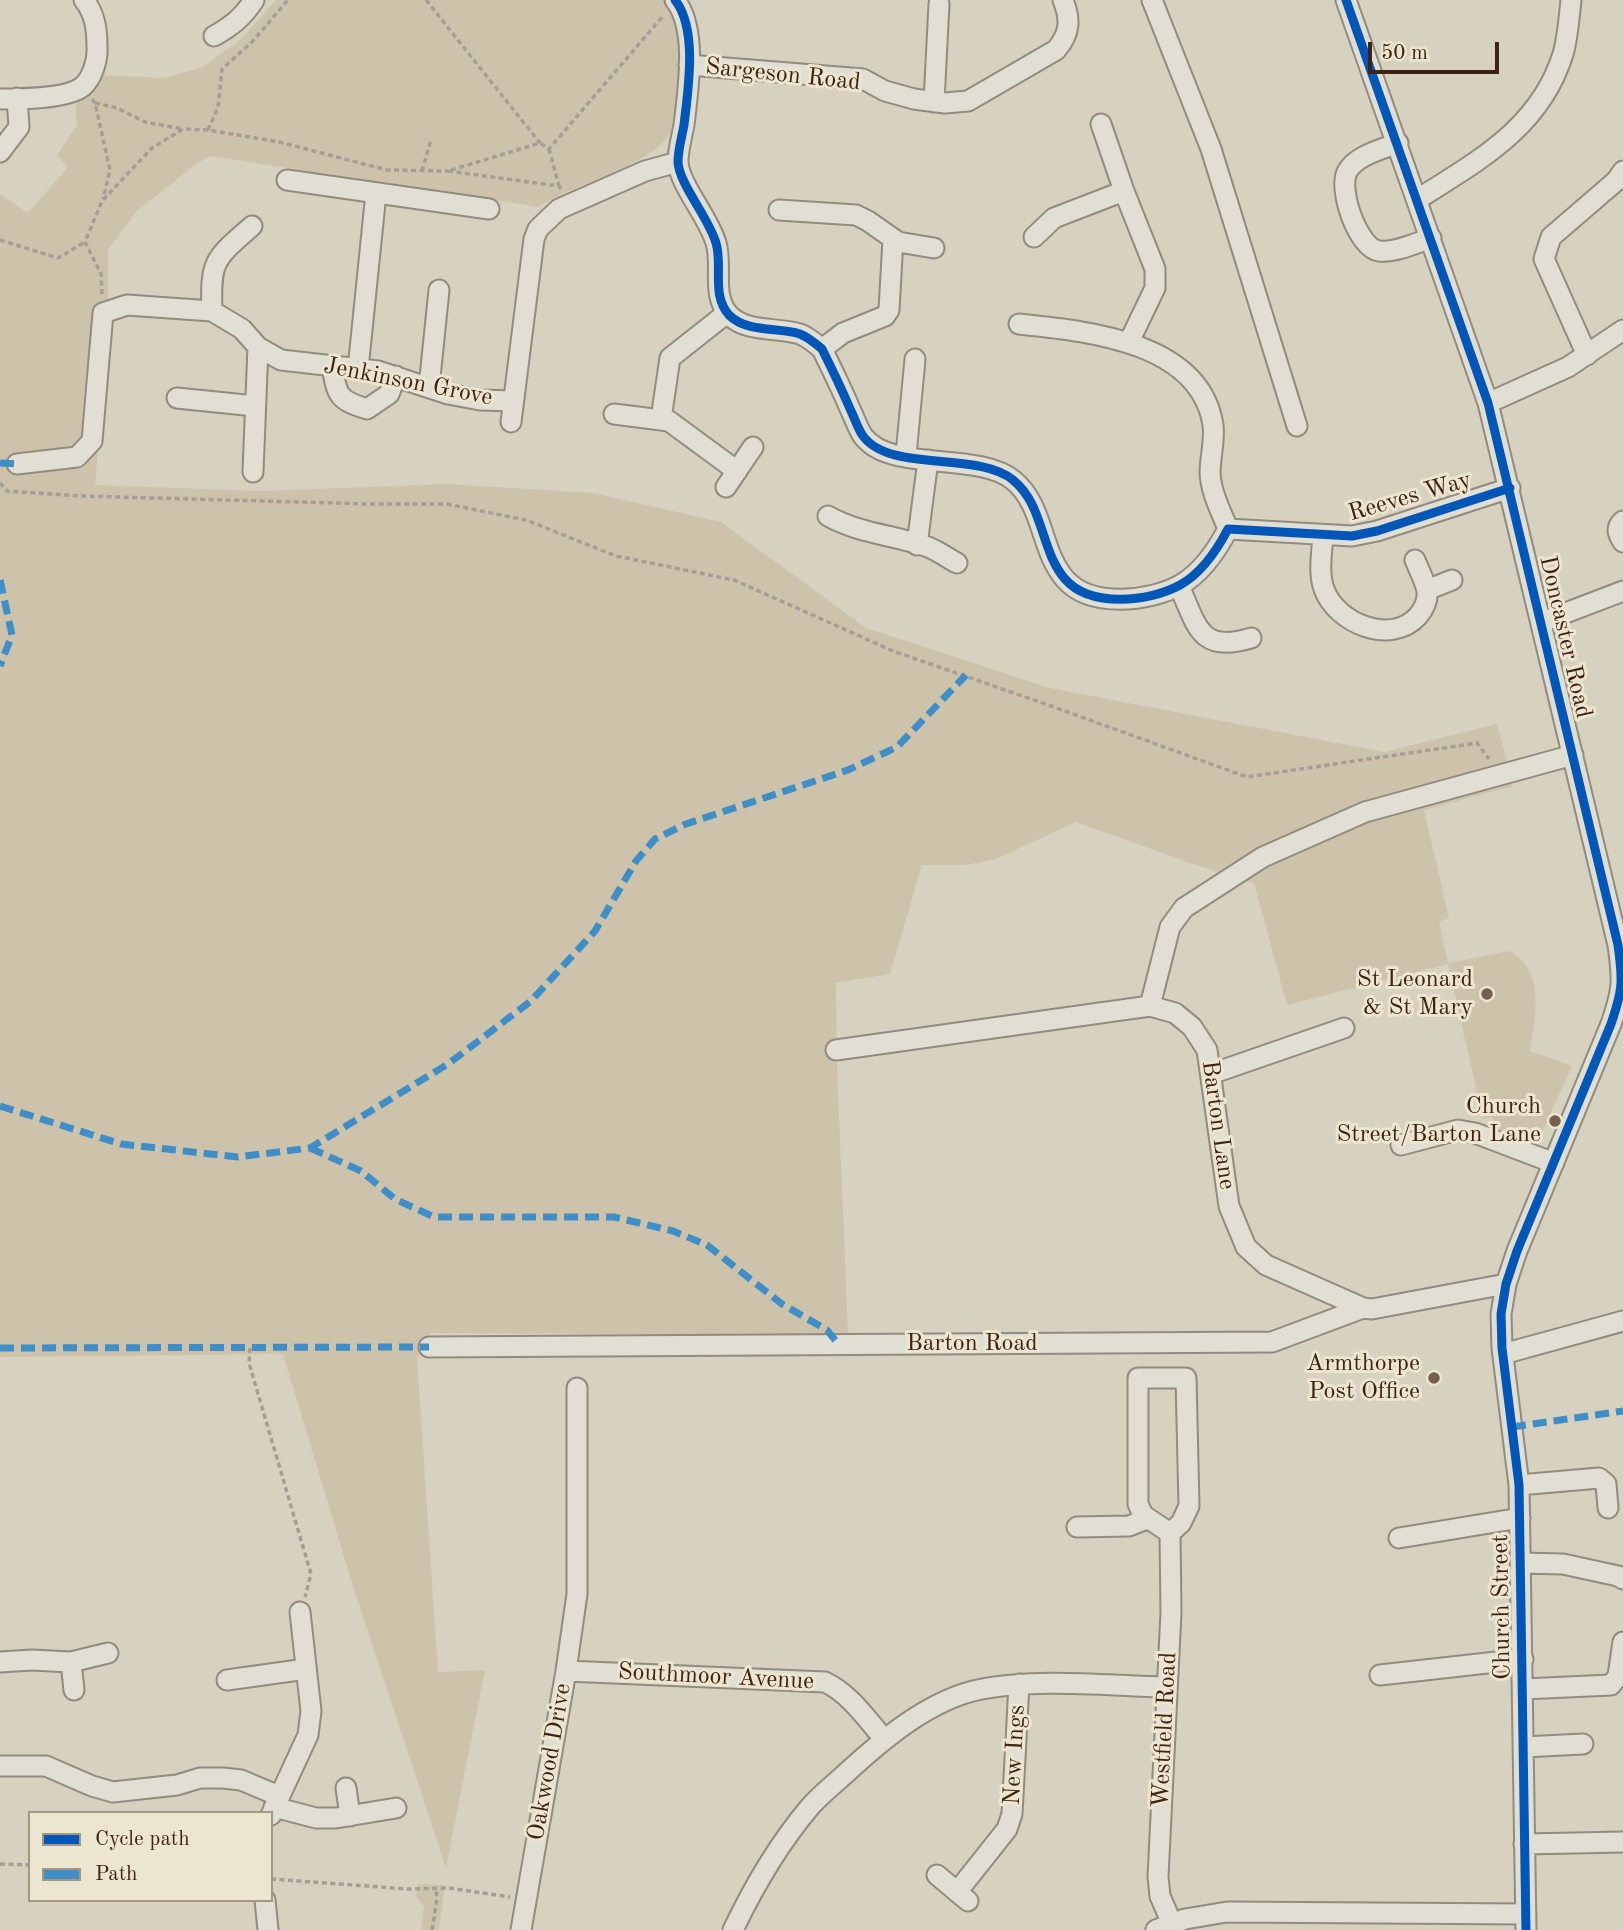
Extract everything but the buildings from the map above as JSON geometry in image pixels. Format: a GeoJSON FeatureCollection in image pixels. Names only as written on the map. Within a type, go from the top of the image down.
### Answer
{"type":"FeatureCollection","features":[{"type":"Feature","properties":{"kind":"street"},"geometry":{"type":"LineString","coordinates":[[0,152],[19,127],[9,98],[66,94],[82,87],[93,71],[97,53],[97,32],[91,10],[84,0]]}},
{"type":"Feature","properties":{"kind":"street"},"geometry":{"type":"LineString","coordinates":[[214,36],[242,17],[254,0]]}},
{"type":"Feature","properties":{"kind":"street"},"geometry":{"type":"LineString","coordinates":[[676,0],[686,23],[689,65],[678,162],[681,175],[706,218],[717,245],[718,287],[727,313],[739,323],[798,334],[810,339],[822,349],[863,436],[884,451],[996,469],[1013,480],[1026,494],[1036,512],[1051,556],[1065,579],[1082,592],[1109,600],[1144,596],[1179,586],[1196,573],[1222,541],[1228,529],[1215,498],[1210,475],[1213,426],[1196,385],[1179,368],[1129,342],[1082,331],[1019,324]]}},
{"type":"Feature","properties":{"kind":"street","name":"Sargeson Road"},"geometry":{"type":"LineString","coordinates":[[689,65],[863,79],[885,91],[934,102],[968,101],[1056,50],[1066,39],[1070,25],[1063,0]]}},
{"type":"Feature","properties":{"kind":"street"},"geometry":{"type":"LineString","coordinates":[[1152,0],[1211,149],[1297,426]]}},
{"type":"Feature","properties":{"kind":"street","name":"Doncaster Road"},"geometry":{"type":"LineString","coordinates":[[1346,0],[1488,403],[1618,945],[1622,974],[1623,992],[1506,1284]]}},
{"type":"Feature","properties":{"kind":"street"},"geometry":{"type":"LineString","coordinates":[[1418,199],[1494,151],[1532,111],[1550,83],[1564,53],[1571,0]]}},
{"type":"Feature","properties":{"kind":"street"},"geometry":{"type":"LineString","coordinates":[[934,102],[939,4]]}},
{"type":"Feature","properties":{"kind":"street"},"geometry":{"type":"LineString","coordinates":[[1101,124],[1124,191],[1156,269],[1155,288],[1129,342]]}},
{"type":"Feature","properties":{"kind":"street"},"geometry":{"type":"LineString","coordinates":[[1398,143],[1359,160],[1346,173],[1345,190],[1349,210],[1360,234],[1371,248],[1381,251],[1396,249],[1431,238]]}},
{"type":"Feature","properties":{"kind":"street","name":"Jenkinson Grove"},"geometry":{"type":"LineString","coordinates":[[511,422],[534,239],[538,229],[547,218],[570,205],[645,171],[678,162]]}},
{"type":"Feature","properties":{"kind":"street"},"geometry":{"type":"LineString","coordinates":[[1587,355],[1544,259],[1551,237],[1616,181],[1623,171]]}},
{"type":"Feature","properties":{"kind":"street"},"geometry":{"type":"LineString","coordinates":[[287,180],[489,209]]}},
{"type":"Feature","properties":{"kind":"street"},"geometry":{"type":"LineString","coordinates":[[1034,237],[1054,218],[1124,191]]}},
{"type":"Feature","properties":{"kind":"street"},"geometry":{"type":"LineString","coordinates":[[358,369],[376,193]]}},
{"type":"Feature","properties":{"kind":"street"},"geometry":{"type":"LineString","coordinates":[[779,210],[856,215],[893,239],[909,245],[934,247]]}},
{"type":"Feature","properties":{"kind":"street"},"geometry":{"type":"LineString","coordinates":[[17,464],[77,457],[92,440],[103,313],[127,305],[211,302],[213,270],[220,254],[252,226]]}},
{"type":"Feature","properties":{"kind":"street"},"geometry":{"type":"LineString","coordinates":[[822,349],[843,333],[874,321],[889,310],[893,239]]}},
{"type":"Feature","properties":{"kind":"street"},"geometry":{"type":"LineString","coordinates":[[429,387],[439,290]]}},
{"type":"Feature","properties":{"kind":"street","name":"Jenkinson Grove"},"geometry":{"type":"LineString","coordinates":[[211,302],[258,347],[281,360],[396,376],[480,400],[513,401]]}},
{"type":"Feature","properties":{"kind":"street"},"geometry":{"type":"LineString","coordinates":[[661,419],[670,358],[727,313]]}},
{"type":"Feature","properties":{"kind":"street"},"geometry":{"type":"LineString","coordinates":[[1488,403],[1568,367],[1623,330]]}},
{"type":"Feature","properties":{"kind":"street"},"geometry":{"type":"LineString","coordinates":[[253,472],[258,347]]}},
{"type":"Feature","properties":{"kind":"street"},"geometry":{"type":"LineString","coordinates":[[906,455],[915,359]]}},
{"type":"Feature","properties":{"kind":"street"},"geometry":{"type":"LineString","coordinates":[[332,366],[335,388],[345,402],[367,409],[389,394],[396,376]]}},
{"type":"Feature","properties":{"kind":"street"},"geometry":{"type":"LineString","coordinates":[[177,398],[255,406]]}},
{"type":"Feature","properties":{"kind":"street"},"geometry":{"type":"LineString","coordinates":[[614,414],[669,421],[731,479],[753,447]]}},
{"type":"Feature","properties":{"kind":"street"},"geometry":{"type":"LineString","coordinates":[[917,545],[928,460]]}},
{"type":"Feature","properties":{"kind":"street","name":"Reeves Way"},"geometry":{"type":"LineString","coordinates":[[1228,529],[1352,536],[1377,531],[1510,488]]}},
{"type":"Feature","properties":{"kind":"street"},"geometry":{"type":"LineString","coordinates":[[828,516],[844,525],[929,547],[957,563]]}},
{"type":"Feature","properties":{"kind":"street"},"geometry":{"type":"LineString","coordinates":[[1623,521],[1617,530],[1623,542]]}},
{"type":"Feature","properties":{"kind":"street"},"geometry":{"type":"LineString","coordinates":[[1323,535],[1323,587],[1330,603],[1343,615],[1368,628],[1390,630],[1405,626],[1423,609],[1427,590],[1415,560]]}},
{"type":"Feature","properties":{"kind":"street"},"geometry":{"type":"LineString","coordinates":[[1427,590],[1452,580]]}},
{"type":"Feature","properties":{"kind":"street"},"geometry":{"type":"LineString","coordinates":[[1179,586],[1201,633],[1210,641],[1236,643],[1251,638]]}},
{"type":"Feature","properties":{"kind":"street"},"geometry":{"type":"LineString","coordinates":[[1542,622],[1623,591]]}},
{"type":"Feature","properties":{"kind":"street"},"geometry":{"type":"LineString","coordinates":[[1150,1006],[1170,927],[1184,908],[1263,857],[1365,811],[1573,755]]}},
{"type":"Feature","properties":{"kind":"street","name":"Barton Lane"},"geometry":{"type":"LineString","coordinates":[[836,1050],[1150,1006],[1175,1013],[1192,1027],[1207,1049],[1229,1206],[1234,1224],[1246,1247],[1266,1265],[1363,1308]]}},
{"type":"Feature","properties":{"kind":"street"},"geometry":{"type":"LineString","coordinates":[[1211,1074],[1344,1028]]}},
{"type":"Feature","properties":{"kind":"street"},"geometry":{"type":"LineString","coordinates":[[1401,1145],[1458,1130],[1475,1133],[1554,1163]]}},
{"type":"Feature","properties":{"kind":"street","name":"Barton Road"},"geometry":{"type":"LineString","coordinates":[[429,1347],[1272,1342],[1363,1308],[1372,1309],[1506,1284]]}},
{"type":"Feature","properties":{"kind":"street","name":"Church Street"},"geometry":{"type":"LineString","coordinates":[[1506,1284],[1501,1314],[1503,1354],[1519,1485],[1526,1922]]}},
{"type":"Feature","properties":{"kind":"street"},"geometry":{"type":"LineString","coordinates":[[1503,1354],[1623,1321]]}},
{"type":"Feature","properties":{"kind":"street"},"geometry":{"type":"LineString","coordinates":[[1138,1378],[1186,1378],[1189,1506],[1181,1522],[1170,1533],[1147,1519],[1138,1504],[1138,1378]]}},
{"type":"Feature","properties":{"kind":"street","name":"Oakwood Drive"},"geometry":{"type":"LineString","coordinates":[[521,1930],[577,1594],[577,1388]]}},
{"type":"Feature","properties":{"kind":"street"},"geometry":{"type":"LineString","coordinates":[[1519,1485],[1600,1478],[1606,1484],[1608,1508]]}},
{"type":"Feature","properties":{"kind":"street"},"geometry":{"type":"LineString","coordinates":[[1399,1538],[1520,1518]]}},
{"type":"Feature","properties":{"kind":"street"},"geometry":{"type":"LineString","coordinates":[[1077,1527],[1129,1526],[1147,1519]]}},
{"type":"Feature","properties":{"kind":"street","name":"Westfield Road"},"geometry":{"type":"LineString","coordinates":[[1164,1927],[1158,1877],[1171,1612],[1170,1533]]}},
{"type":"Feature","properties":{"kind":"street"},"geometry":{"type":"LineString","coordinates":[[1521,1563],[1563,1564],[1623,1579]]}},
{"type":"Feature","properties":{"kind":"street"},"geometry":{"type":"LineString","coordinates":[[275,1806],[308,1735],[311,1711],[300,1612]]}},
{"type":"Feature","properties":{"kind":"street"},"geometry":{"type":"LineString","coordinates":[[1523,1689],[1611,1685],[1618,1676],[1623,1642]]}},
{"type":"Feature","properties":{"kind":"street"},"geometry":{"type":"LineString","coordinates":[[0,1662],[71,1662],[108,1653]]}},
{"type":"Feature","properties":{"kind":"street"},"geometry":{"type":"LineString","coordinates":[[1380,1675],[1523,1659]]}},
{"type":"Feature","properties":{"kind":"street"},"geometry":{"type":"LineString","coordinates":[[71,1662],[74,1689]]}},
{"type":"Feature","properties":{"kind":"street"},"geometry":{"type":"LineString","coordinates":[[227,1680],[306,1669]]}},
{"type":"Feature","properties":{"kind":"street","name":"Southmoor Avenue"},"geometry":{"type":"LineString","coordinates":[[566,1671],[825,1682],[848,1697],[884,1738]]}},
{"type":"Feature","properties":{"kind":"street"},"geometry":{"type":"LineString","coordinates":[[733,1930],[752,1889],[810,1806],[884,1738],[921,1714],[979,1689],[1019,1684],[1167,1687]]}},
{"type":"Feature","properties":{"kind":"street","name":"New Ings"},"geometry":{"type":"LineString","coordinates":[[937,1875],[962,1896],[1007,1829],[1012,1814],[1019,1684]]}},
{"type":"Feature","properties":{"kind":"street"},"geometry":{"type":"LineString","coordinates":[[1524,1747],[1583,1744]]}},
{"type":"Feature","properties":{"kind":"street"},"geometry":{"type":"LineString","coordinates":[[0,1766],[46,1766],[113,1792],[177,1785],[200,1778],[241,1780],[275,1806],[316,1818],[350,1816],[396,1808]]}},
{"type":"Feature","properties":{"kind":"street"},"geometry":{"type":"LineString","coordinates":[[346,1788],[350,1816]]}},
{"type":"Feature","properties":{"kind":"street"},"geometry":{"type":"LineString","coordinates":[[1524,1844],[1623,1842]]}},
{"type":"Feature","properties":{"kind":"street"},"geometry":{"type":"LineString","coordinates":[[265,1902],[268,1930]]}},
{"type":"Feature","properties":{"kind":"street"},"geometry":{"type":"LineString","coordinates":[[1164,1927],[1185,1919],[1227,1912],[1290,1922],[1526,1922]]}},
{"type":"Feature","properties":{"kind":"path"},"geometry":{"type":"LineString","coordinates":[[208,130],[218,107],[222,69],[252,43],[288,0]]}},
{"type":"Feature","properties":{"kind":"path"},"geometry":{"type":"LineString","coordinates":[[426,0],[540,144],[549,149],[559,186],[570,205]]}},
{"type":"Feature","properties":{"kind":"path"},"geometry":{"type":"LineString","coordinates":[[549,149],[676,0]]}},
{"type":"Feature","properties":{"kind":"path"},"geometry":{"type":"LineString","coordinates":[[0,240],[58,258],[85,242],[102,201],[110,170],[95,103],[82,87]]}},
{"type":"Feature","properties":{"kind":"path"},"geometry":{"type":"LineString","coordinates":[[95,103],[117,108],[145,121],[279,142],[387,170],[448,171],[559,186]]}},
{"type":"Feature","properties":{"kind":"path"},"geometry":{"type":"LineString","coordinates":[[102,201],[152,148],[183,129]]}},
{"type":"Feature","properties":{"kind":"path"},"geometry":{"type":"LineString","coordinates":[[422,171],[431,140]]}},
{"type":"Feature","properties":{"kind":"path"},"geometry":{"type":"LineString","coordinates":[[448,171],[540,144]]}},
{"type":"Feature","properties":{"kind":"path"},"geometry":{"type":"LineString","coordinates":[[85,242],[101,274],[103,313]]}},
{"type":"Feature","properties":{"kind":"path"},"geometry":{"type":"LineString","coordinates":[[0,483],[7,491],[81,496],[447,504],[526,520],[616,556],[734,580],[892,651],[1247,777],[1478,743],[1500,775]]}},
{"type":"Feature","properties":{"kind":"path"},"geometry":{"type":"LineString","coordinates":[[250,1348],[249,1363],[311,1574],[300,1612]]}},
{"type":"Feature","properties":{"kind":"path"},"geometry":{"type":"LineString","coordinates":[[0,1864],[28,1865]]}},
{"type":"Feature","properties":{"kind":"path"},"geometry":{"type":"LineString","coordinates":[[273,1880],[408,1889],[449,1888],[526,1899]]}},
{"type":"Feature","properties":{"kind":"path"},"geometry":{"type":"LineString","coordinates":[[432,1930],[436,1888]]}},
{"type":"Feature","properties":{"kind":"shaded area"},"geometry":{"type":"Polygon","coordinates":[[[276,0],[664,0],[675,19],[680,46],[676,104],[671,130],[663,142],[650,153],[539,207],[211,156],[196,164],[137,211],[108,250],[108,323],[95,485],[261,491],[446,484],[593,493],[721,522],[866,628],[1050,688],[1384,752],[1497,724],[1513,786],[1424,810],[1449,918],[1439,922],[1448,963],[1510,951],[1521,960],[1529,970],[1535,996],[1530,1051],[1572,1066],[1536,1145],[1496,1127],[1492,1117],[1483,1119],[1448,964],[1287,1005],[1254,883],[1076,822],[996,859],[965,865],[922,865],[890,974],[836,983],[848,1335],[431,1333],[417,1359],[438,1672],[485,1670],[446,1868],[351,1580],[283,1354],[0,1357],[0,194],[28,213],[68,167],[57,155],[77,125],[75,98],[101,75],[164,78],[203,67],[239,41],[276,0]]]}},
{"type":"Feature","properties":{"kind":"shaded area"},"geometry":{"type":"Polygon","coordinates":[[[418,1884],[445,1885],[439,1930],[421,1930],[424,1907],[416,1896],[418,1884]]]}},
{"type":"Feature","properties":{"kind":"marked path"},"geometry":{"type":"LineString","coordinates":[[0,463],[17,464]]}},
{"type":"Feature","properties":{"kind":"marked path"},"geometry":{"type":"LineString","coordinates":[[0,580],[12,635],[0,666]]}},
{"type":"Feature","properties":{"kind":"marked path"},"geometry":{"type":"LineString","coordinates":[[0,1106],[121,1144],[238,1157],[310,1148],[448,1064],[531,1001],[595,931],[636,861],[655,839],[686,824],[848,770],[897,747],[966,675]]}},
{"type":"Feature","properties":{"kind":"marked path"},"geometry":{"type":"LineString","coordinates":[[310,1148],[361,1171],[395,1199],[434,1217],[614,1217],[673,1231],[707,1245],[782,1304],[827,1330],[839,1345]]}},
{"type":"Feature","properties":{"kind":"marked path"},"geometry":{"type":"LineString","coordinates":[[0,1348],[429,1347]]}},
{"type":"Feature","properties":{"kind":"marked path"},"geometry":{"type":"LineString","coordinates":[[1512,1427],[1623,1411]]}},
{"type":"Feature","properties":{"kind":"cycle path"},"geometry":{"type":"LineString","coordinates":[[675,0],[687,27],[690,60],[678,162],[683,180],[716,243],[720,299],[729,315],[744,325],[800,334],[822,349],[863,436],[876,447],[913,459],[979,466],[998,471],[1013,480],[1031,502],[1057,567],[1065,579],[1076,588],[1089,595],[1104,598],[1152,595],[1180,585],[1194,575],[1213,553],[1228,529],[1352,536],[1377,531],[1510,488]]}},
{"type":"Feature","properties":{"kind":"cycle path"},"geometry":{"type":"LineString","coordinates":[[1346,0],[1488,403],[1618,945],[1621,968],[1620,993],[1611,1024],[1517,1251],[1506,1284],[1501,1314],[1502,1348],[1519,1485],[1526,1930]]}},
{"type":"Feature","properties":{"kind":"place","name":"St Leonard & St Mary"},"geometry":{"type":"Point","coordinates":[1487,994]}},
{"type":"Feature","properties":{"kind":"place","name":"Church Street/Barton Lane"},"geometry":{"type":"Point","coordinates":[1555,1121]}},
{"type":"Feature","properties":{"kind":"place","name":"Armthorpe Post Office"},"geometry":{"type":"Point","coordinates":[1434,1378]}}]}
